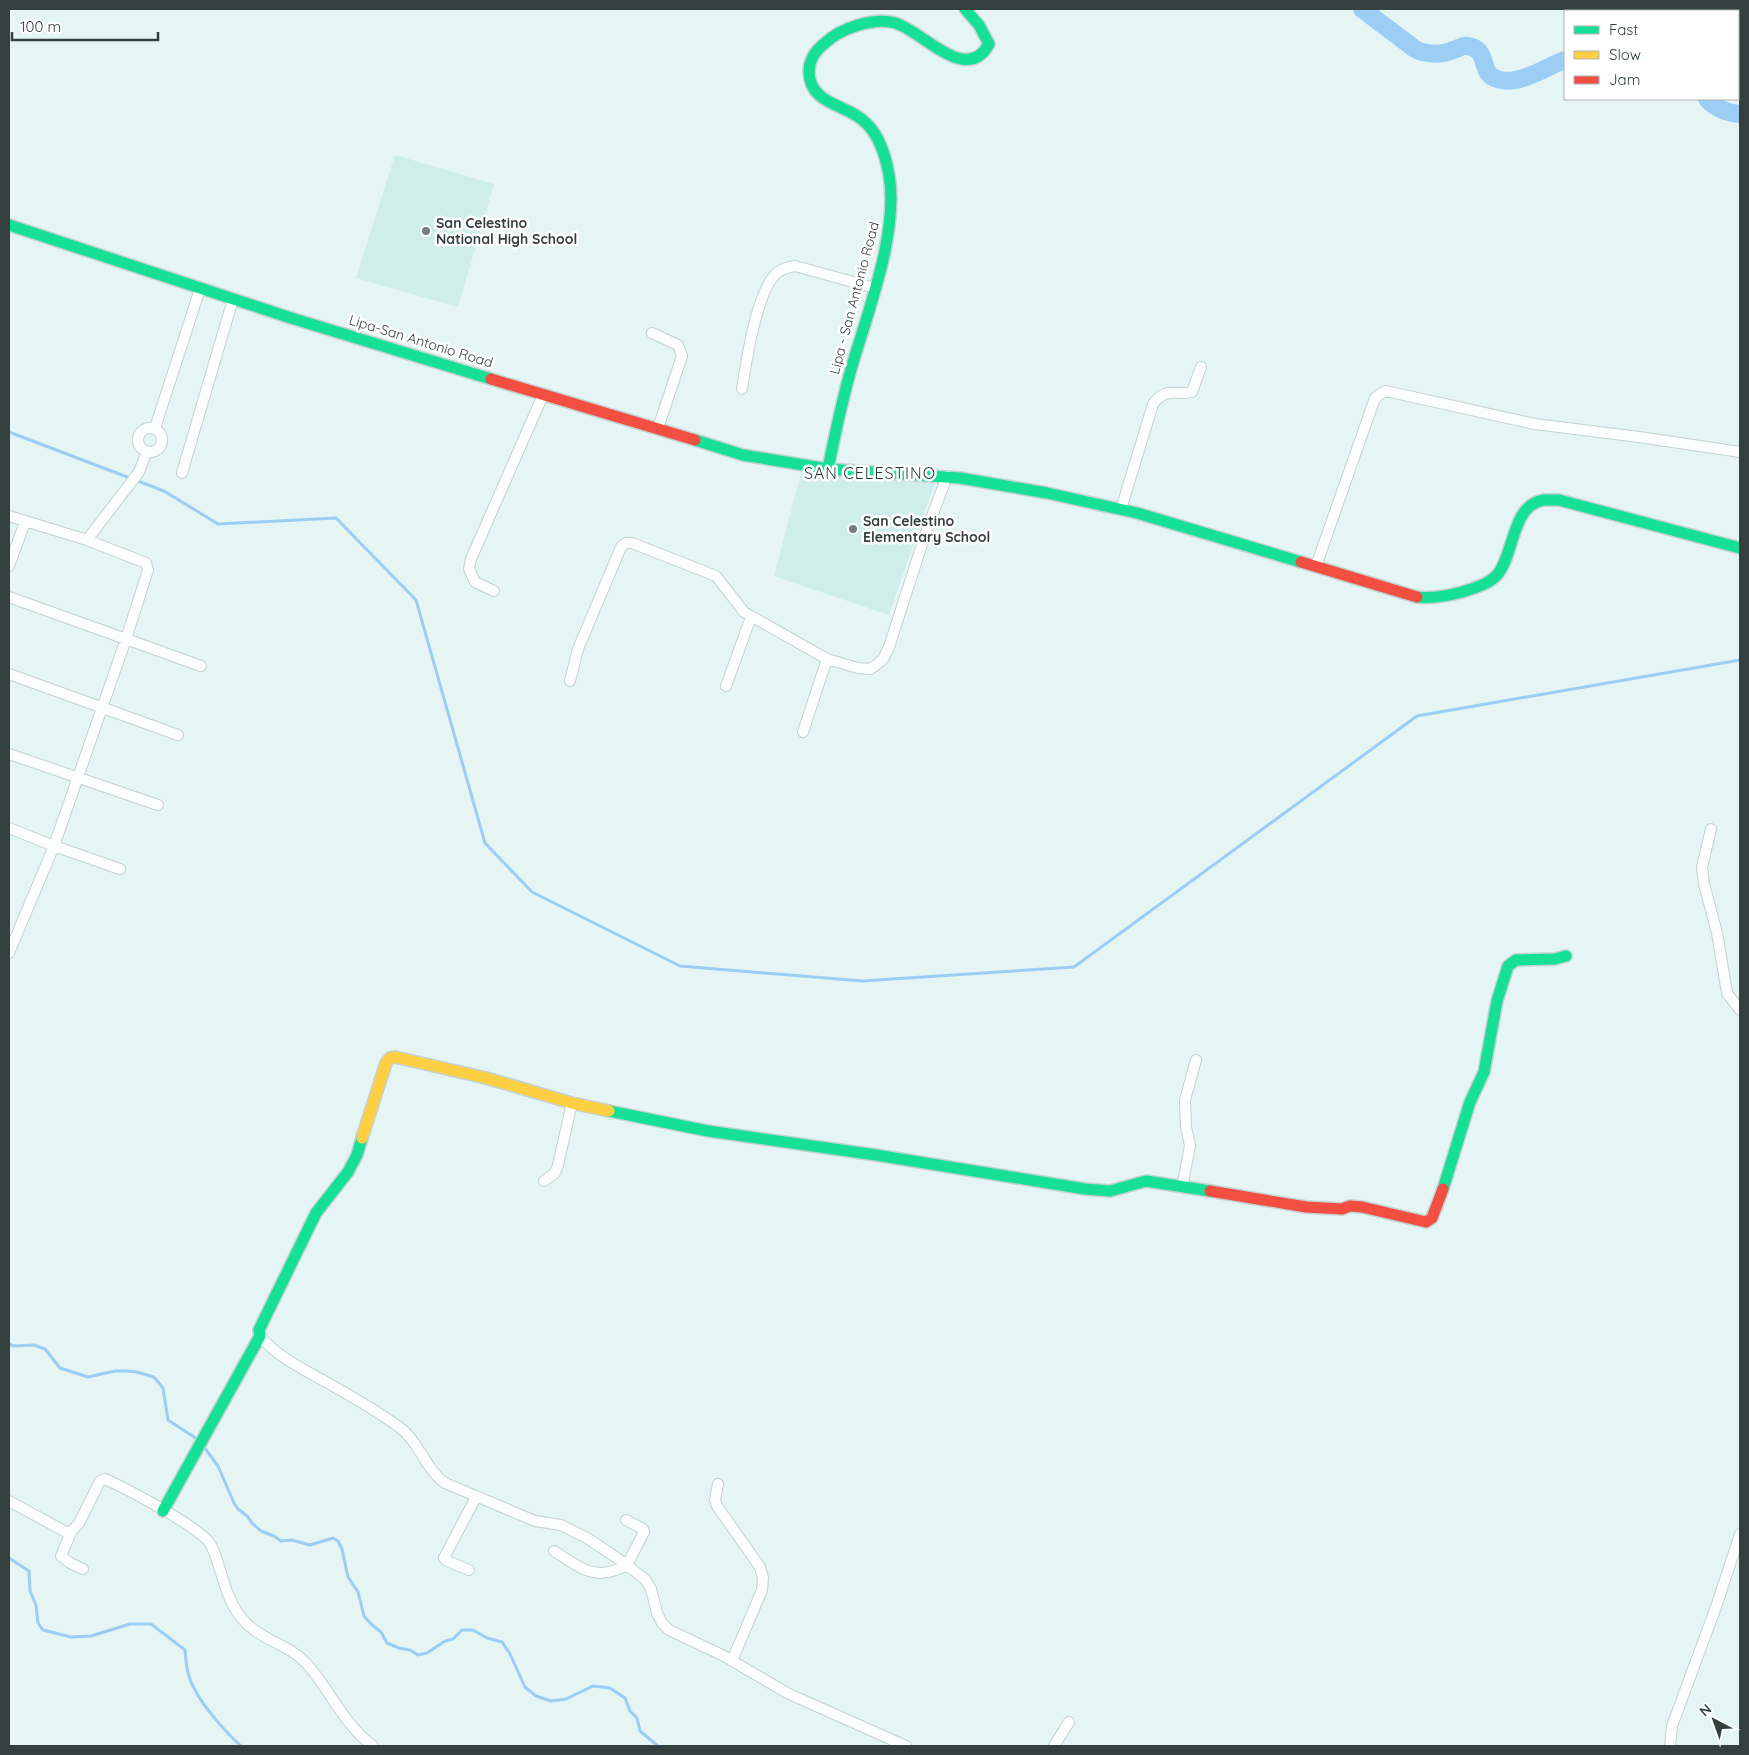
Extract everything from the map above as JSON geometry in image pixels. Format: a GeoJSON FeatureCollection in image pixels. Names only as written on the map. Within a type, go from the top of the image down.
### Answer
{"type":"FeatureCollection","features":[{"type":"Feature","properties":{"kind":"street","name":"Lipa - San Antonio Road"},"geometry":{"type":"LineString","coordinates":[[828,469],[842,400],[875,288],[892,211],[890,180],[882,147],[875,133],[866,122],[850,112],[825,101],[816,94],[811,86],[809,73],[812,58],[824,42],[838,34],[855,27],[885,21],[898,24],[916,32],[951,56],[966,59],[979,56],[986,51],[989,44],[977,21],[965,9]]}},
{"type":"Feature","properties":{"kind":"street","name":"Lipa-San Antonio Road"},"geometry":{"type":"LineString","coordinates":[[9,225],[234,299],[743,455],[828,469],[947,476],[1047,493],[1121,509],[1205,532],[1413,596],[1442,597],[1480,585],[1497,576],[1504,564],[1518,519],[1525,509],[1536,502],[1547,499],[1559,500],[1740,548]]}},
{"type":"Feature","properties":{"kind":"street"},"geometry":{"type":"LineString","coordinates":[[742,389],[758,312],[768,283],[777,272],[787,267],[796,266],[875,288]]}},
{"type":"Feature","properties":{"kind":"street"},"geometry":{"type":"LineString","coordinates":[[155,428],[200,288]]}},
{"type":"Feature","properties":{"kind":"street"},"geometry":{"type":"LineString","coordinates":[[182,473],[234,299]]}},
{"type":"Feature","properties":{"kind":"street"},"geometry":{"type":"LineString","coordinates":[[652,333],[678,345],[682,356],[658,428]]}},
{"type":"Feature","properties":{"kind":"street"},"geometry":{"type":"LineString","coordinates":[[1121,509],[1153,404],[1158,397],[1167,392],[1192,392],[1201,368]]}},
{"type":"Feature","properties":{"kind":"street"},"geometry":{"type":"LineString","coordinates":[[1316,566],[1375,398],[1386,391],[1535,424],[1740,452]]}},
{"type":"Feature","properties":{"kind":"street"},"geometry":{"type":"LineString","coordinates":[[494,591],[475,582],[469,569],[471,559],[543,395]]}},
{"type":"Feature","properties":{"kind":"street"},"geometry":{"type":"LineString","coordinates":[[148,428],[155,428],[161,434],[161,446],[155,451],[147,452],[143,450],[139,443],[139,436],[141,432],[148,428]]}},
{"type":"Feature","properties":{"kind":"street"},"geometry":{"type":"LineString","coordinates":[[87,540],[139,472],[147,452]]}},
{"type":"Feature","properties":{"kind":"street"},"geometry":{"type":"LineString","coordinates":[[570,681],[578,649],[621,547],[632,543],[716,576],[739,608],[751,618],[827,658],[858,668],[870,669],[883,658],[889,647],[924,538],[947,476]]}},
{"type":"Feature","properties":{"kind":"street"},"geometry":{"type":"LineString","coordinates":[[9,516],[87,540],[146,563],[148,566],[126,639],[54,846],[9,953]]}},
{"type":"Feature","properties":{"kind":"street"},"geometry":{"type":"LineString","coordinates":[[9,566],[25,522]]}},
{"type":"Feature","properties":{"kind":"street"},"geometry":{"type":"LineString","coordinates":[[9,597],[201,666]]}},
{"type":"Feature","properties":{"kind":"street"},"geometry":{"type":"LineString","coordinates":[[726,686],[751,618]]}},
{"type":"Feature","properties":{"kind":"street"},"geometry":{"type":"LineString","coordinates":[[803,732],[827,658]]}},
{"type":"Feature","properties":{"kind":"street"},"geometry":{"type":"LineString","coordinates":[[9,674],[178,735]]}},
{"type":"Feature","properties":{"kind":"street"},"geometry":{"type":"LineString","coordinates":[[9,754],[158,805]]}},
{"type":"Feature","properties":{"kind":"street"},"geometry":{"type":"LineString","coordinates":[[9,828],[120,869]]}},
{"type":"Feature","properties":{"kind":"street"},"geometry":{"type":"LineString","coordinates":[[1711,829],[1702,867],[1704,884],[1717,933],[1727,993],[1740,1010]]}},
{"type":"Feature","properties":{"kind":"street"},"geometry":{"type":"LineString","coordinates":[[906,1746],[787,1693],[732,1661],[669,1630],[662,1623],[657,1613],[651,1590],[645,1578],[627,1565],[587,1538],[561,1525],[535,1521],[445,1483],[437,1477],[411,1439],[400,1428],[345,1393],[292,1363],[266,1344],[260,1336],[259,1330],[316,1213],[348,1172],[357,1155],[386,1063],[390,1058],[395,1057],[486,1078],[572,1103],[708,1131],[788,1144],[876,1155],[1085,1189],[1110,1190],[1146,1181],[1306,1207],[1342,1209],[1350,1206],[1362,1207],[1426,1222],[1432,1218],[1470,1102],[1484,1072],[1497,1001],[1508,966],[1516,960],[1540,960],[1566,956]]}},
{"type":"Feature","properties":{"kind":"street"},"geometry":{"type":"LineString","coordinates":[[1182,1187],[1190,1146],[1184,1109],[1196,1060]]}},
{"type":"Feature","properties":{"kind":"street"},"geometry":{"type":"LineString","coordinates":[[544,1181],[555,1173],[558,1165],[572,1103]]}},
{"type":"Feature","properties":{"kind":"street"},"geometry":{"type":"LineString","coordinates":[[163,1511],[260,1336]]}},
{"type":"Feature","properties":{"kind":"street"},"geometry":{"type":"LineString","coordinates":[[83,1569],[61,1556],[71,1532],[79,1523],[102,1479],[133,1492],[202,1535],[211,1545],[228,1596],[237,1613],[257,1633],[306,1662],[343,1714],[373,1746]]}},
{"type":"Feature","properties":{"kind":"street"},"geometry":{"type":"LineString","coordinates":[[718,1484],[715,1500],[717,1506],[760,1567],[763,1578],[762,1590],[732,1661]]}},
{"type":"Feature","properties":{"kind":"street"},"geometry":{"type":"LineString","coordinates":[[469,1570],[446,1561],[444,1558],[476,1497]]}},
{"type":"Feature","properties":{"kind":"street"},"geometry":{"type":"LineString","coordinates":[[9,1501],[66,1532],[71,1532]]}},
{"type":"Feature","properties":{"kind":"street"},"geometry":{"type":"LineString","coordinates":[[554,1551],[588,1571],[596,1573],[608,1573],[627,1565],[644,1532],[643,1529],[626,1520]]}},
{"type":"Feature","properties":{"kind":"street"},"geometry":{"type":"LineString","coordinates":[[1670,1746],[1672,1726],[1716,1607],[1740,1534]]}},
{"type":"Feature","properties":{"kind":"street"},"geometry":{"type":"LineString","coordinates":[[1054,1746],[1069,1722]]}},
{"type":"Feature","properties":{"kind":"shaded area","name":"San Celestino National High School"},"geometry":{"type":"Polygon","coordinates":[[[395,155],[494,184],[458,307],[356,278],[395,155]]]}},
{"type":"Feature","properties":{"kind":"shaded area","name":"San Celestino Elementary School"},"geometry":{"type":"Polygon","coordinates":[[[802,470],[935,482],[889,615],[774,576],[802,470]]]}},
{"type":"Feature","properties":{"kind":"waterway"},"geometry":{"type":"LineString","coordinates":[[1362,9],[1415,49],[1425,53],[1446,53],[1464,46],[1477,49],[1489,74],[1499,80],[1511,81],[1522,79],[1564,60]]}},
{"type":"Feature","properties":{"kind":"waterway"},"geometry":{"type":"LineString","coordinates":[[1708,100],[1722,110],[1740,114]]}},
{"type":"Feature","properties":{"kind":"waterway"},"geometry":{"type":"LineString","coordinates":[[9,432],[164,491],[218,524],[336,518],[416,600],[485,843],[532,892],[680,966],[862,981],[1074,967],[1417,716],[1740,660]]}},
{"type":"Feature","properties":{"kind":"waterway"},"geometry":{"type":"LineString","coordinates":[[9,1344],[14,1346],[34,1345],[45,1349],[60,1368],[88,1377],[115,1371],[137,1372],[154,1377],[163,1388],[168,1420],[197,1439]]}},
{"type":"Feature","properties":{"kind":"waterway"},"geometry":{"type":"LineString","coordinates":[[204,1447],[218,1466],[238,1509],[261,1531],[281,1541],[292,1540],[310,1545],[333,1538],[338,1541],[342,1549],[348,1577],[358,1592],[364,1616],[381,1632],[387,1643],[410,1650],[418,1655],[427,1653],[445,1641],[453,1639],[462,1630],[473,1630],[487,1638],[502,1642],[510,1654],[525,1687],[536,1696],[551,1701],[566,1699],[593,1686],[610,1688],[625,1698],[630,1711],[637,1718],[640,1731],[658,1746]]}},
{"type":"Feature","properties":{"kind":"waterway"},"geometry":{"type":"LineString","coordinates":[[9,1558],[29,1571],[30,1591],[36,1605],[38,1623],[43,1630],[71,1637],[91,1636],[130,1624],[151,1624],[185,1650],[188,1674],[198,1695],[215,1719],[241,1746]]}},
{"type":"Feature","properties":{"kind":"traffic: fast"},"geometry":{"type":"LineString","coordinates":[[828,469],[848,379],[886,246],[891,197],[886,162],[876,135],[859,117],[823,98],[816,92],[811,83],[810,63],[819,49],[832,38],[849,28],[877,21],[895,23],[956,58],[968,59],[979,55],[989,44],[979,25],[965,9]]}},
{"type":"Feature","properties":{"kind":"traffic: fast"},"geometry":{"type":"LineString","coordinates":[[9,225],[291,318],[491,379]]}},
{"type":"Feature","properties":{"kind":"traffic: fast"},"geometry":{"type":"LineString","coordinates":[[695,440],[743,455],[828,469],[960,478],[1047,493],[1137,513],[1301,562]]}},
{"type":"Feature","properties":{"kind":"traffic: fast"},"geometry":{"type":"LineString","coordinates":[[1417,597],[1445,596],[1481,585],[1494,578],[1503,566],[1519,520],[1533,504],[1544,500],[1559,500],[1740,548]]}},
{"type":"Feature","properties":{"kind":"traffic: fast"},"geometry":{"type":"LineString","coordinates":[[1443,1189],[1470,1102],[1484,1072],[1497,1001],[1508,966],[1516,960],[1555,959],[1566,956]]}},
{"type":"Feature","properties":{"kind":"traffic: fast"},"geometry":{"type":"LineString","coordinates":[[609,1111],[708,1131],[876,1155],[1085,1189],[1110,1191],[1146,1181],[1210,1191]]}},
{"type":"Feature","properties":{"kind":"traffic: fast"},"geometry":{"type":"LineString","coordinates":[[163,1511],[260,1336],[259,1330],[316,1213],[348,1172],[357,1155],[362,1138]]}},
{"type":"Feature","properties":{"kind":"traffic: slow"},"geometry":{"type":"LineString","coordinates":[[362,1138],[386,1063],[390,1058],[395,1057],[486,1078],[572,1103],[609,1111]]}},
{"type":"Feature","properties":{"kind":"traffic: jam"},"geometry":{"type":"LineString","coordinates":[[491,379],[695,440]]}},
{"type":"Feature","properties":{"kind":"traffic: jam"},"geometry":{"type":"LineString","coordinates":[[1301,562],[1417,597]]}},
{"type":"Feature","properties":{"kind":"traffic: jam"},"geometry":{"type":"LineString","coordinates":[[1210,1191],[1306,1207],[1342,1209],[1350,1206],[1362,1207],[1426,1222],[1432,1218],[1443,1189]]}},
{"type":"Feature","properties":{"kind":"place","name":"San Celestino National High School"},"geometry":{"type":"Point","coordinates":[426,231]}},
{"type":"Feature","properties":{"kind":"place","name":"San Celestino Elementary School"},"geometry":{"type":"Point","coordinates":[853,529]}},
{"type":"Feature","properties":{"kind":"district","name":"SAN CELESTINO"},"geometry":{"type":"Point","coordinates":[870,473]}}]}
